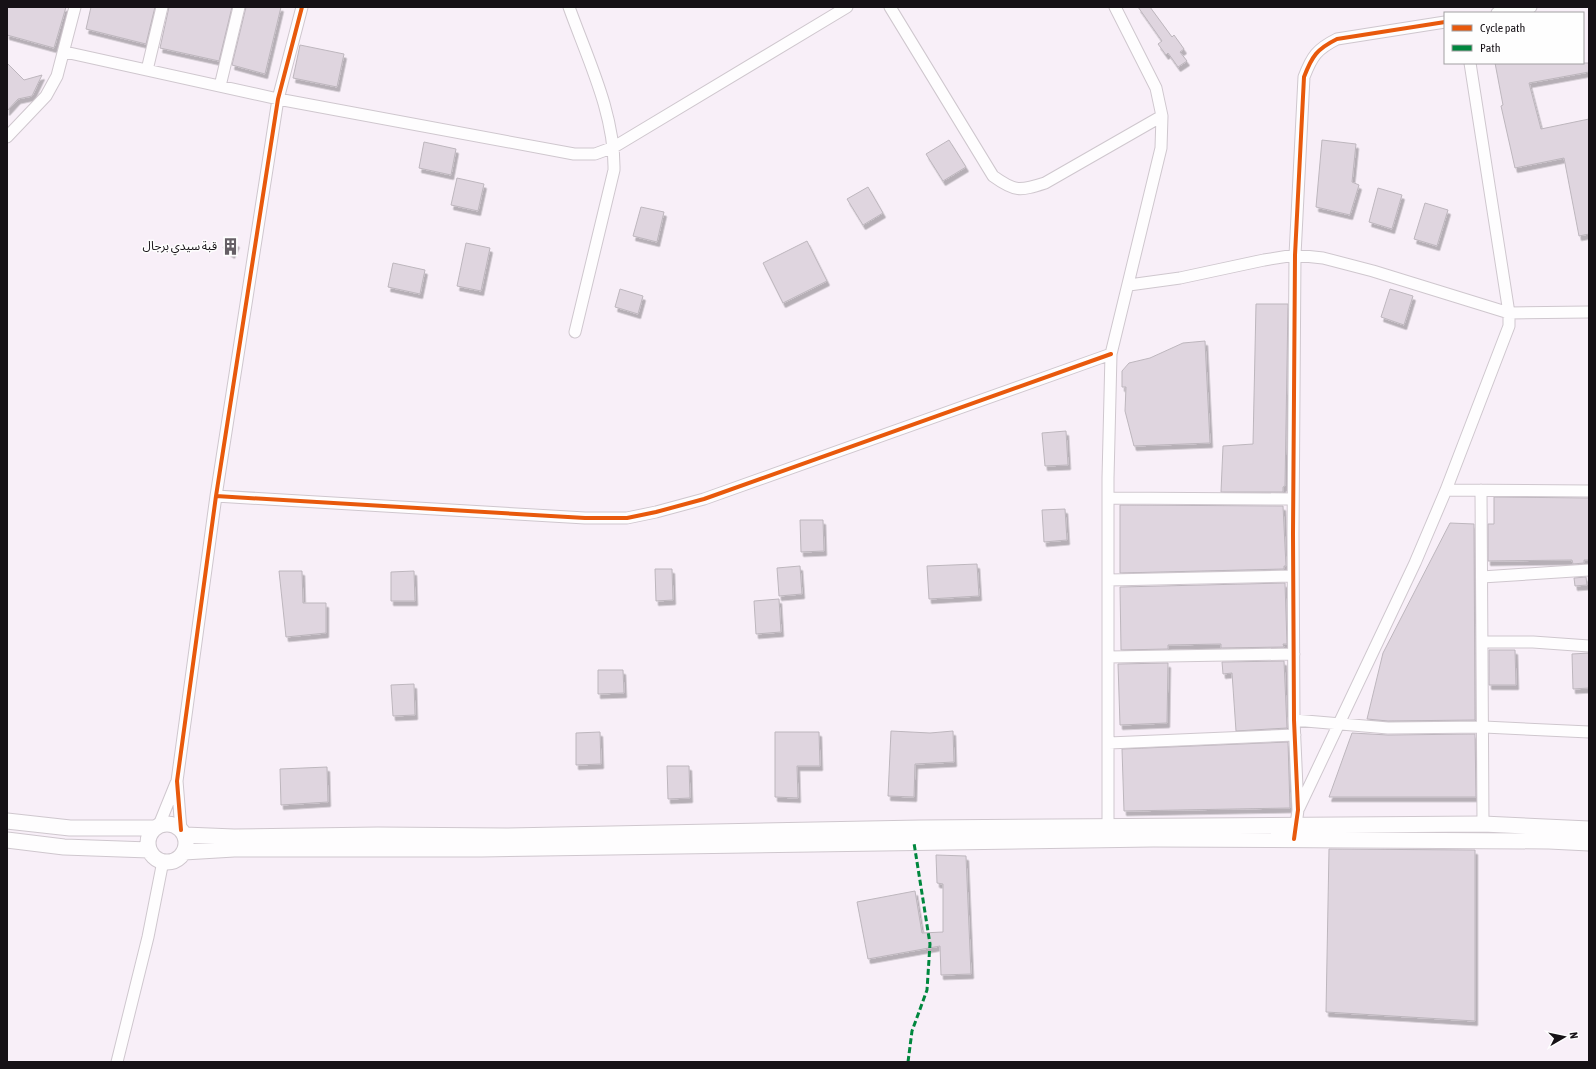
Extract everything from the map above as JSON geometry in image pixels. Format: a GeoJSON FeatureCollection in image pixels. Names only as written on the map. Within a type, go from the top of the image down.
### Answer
{"type":"FeatureCollection","features":[{"type":"Feature","properties":{"kind":"main road"},"geometry":{"type":"LineString","coordinates":[[7,821],[70,828],[157,827],[173,824],[183,832],[186,841],[184,852],[175,860],[163,861],[157,859],[149,850],[148,838],[157,827]]}},
{"type":"Feature","properties":{"kind":"main road"},"geometry":{"type":"LineString","coordinates":[[183,832],[234,837],[378,835],[506,836],[1295,832],[1483,824],[1589,829]]}},
{"type":"Feature","properties":{"kind":"main road"},"geometry":{"type":"LineString","coordinates":[[1295,832],[1589,843]]}},
{"type":"Feature","properties":{"kind":"main road"},"geometry":{"type":"LineString","coordinates":[[184,852],[234,849],[481,849],[1108,833]]}},
{"type":"Feature","properties":{"kind":"main road"},"geometry":{"type":"LineString","coordinates":[[7,840],[64,847],[149,850]]}},
{"type":"Feature","properties":{"kind":"street"},"geometry":{"type":"LineString","coordinates":[[7,137],[46,96],[57,76],[65,52],[75,7]]}},
{"type":"Feature","properties":{"kind":"street"},"geometry":{"type":"LineString","coordinates":[[147,70],[162,7]]}},
{"type":"Feature","properties":{"kind":"street"},"geometry":{"type":"LineString","coordinates":[[220,86],[239,7]]}},
{"type":"Feature","properties":{"kind":"street"},"geometry":{"type":"LineString","coordinates":[[183,832],[177,781],[216,496],[278,99],[302,7]]}},
{"type":"Feature","properties":{"kind":"street"},"geometry":{"type":"LineString","coordinates":[[569,7],[609,119],[614,147],[614,170],[575,332]]}},
{"type":"Feature","properties":{"kind":"street"},"geometry":{"type":"LineString","coordinates":[[65,52],[278,99],[574,154],[595,154],[614,147],[847,7]]}},
{"type":"Feature","properties":{"kind":"street"},"geometry":{"type":"LineString","coordinates":[[890,7],[993,176],[1008,188],[1026,189],[1045,183],[1162,116]]}},
{"type":"Feature","properties":{"kind":"street"},"geometry":{"type":"LineString","coordinates":[[1108,833],[1108,498],[1111,354],[1129,285],[1161,148],[1162,116],[1156,88],[1115,7]]}},
{"type":"Feature","properties":{"kind":"street"},"geometry":{"type":"LineString","coordinates":[[1503,12],[1531,7]]}},
{"type":"Feature","properties":{"kind":"street"},"geometry":{"type":"LineString","coordinates":[[1295,832],[1298,810],[1294,720],[1293,576],[1295,255],[1304,77],[1310,61],[1321,46],[1337,39],[1444,22]]}},
{"type":"Feature","properties":{"kind":"street"},"geometry":{"type":"LineString","coordinates":[[1298,810],[1415,563],[1446,490],[1505,340],[1509,326],[1509,313],[1470,64]]}},
{"type":"Feature","properties":{"kind":"street"},"geometry":{"type":"LineString","coordinates":[[1129,285],[1180,278],[1295,255],[1323,258],[1373,271],[1509,313],[1589,312]]}},
{"type":"Feature","properties":{"kind":"street"},"geometry":{"type":"LineString","coordinates":[[216,496],[585,518],[627,518],[704,499],[1111,354]]}},
{"type":"Feature","properties":{"kind":"street"},"geometry":{"type":"LineString","coordinates":[[1446,490],[1589,491]]}},
{"type":"Feature","properties":{"kind":"street"},"geometry":{"type":"LineString","coordinates":[[1481,490],[1484,727],[1483,824]]}},
{"type":"Feature","properties":{"kind":"street"},"geometry":{"type":"LineString","coordinates":[[1108,498],[1293,499]]}},
{"type":"Feature","properties":{"kind":"street"},"geometry":{"type":"LineString","coordinates":[[1482,577],[1589,570]]}},
{"type":"Feature","properties":{"kind":"street"},"geometry":{"type":"LineString","coordinates":[[1109,580],[1293,576]]}},
{"type":"Feature","properties":{"kind":"street"},"geometry":{"type":"LineString","coordinates":[[1483,642],[1533,642],[1589,646]]}},
{"type":"Feature","properties":{"kind":"street"},"geometry":{"type":"LineString","coordinates":[[1109,657],[1294,654]]}},
{"type":"Feature","properties":{"kind":"street"},"geometry":{"type":"LineString","coordinates":[[1294,720],[1388,728],[1484,727],[1589,732]]}},
{"type":"Feature","properties":{"kind":"street"},"geometry":{"type":"LineString","coordinates":[[1109,743],[1295,735]]}},
{"type":"Feature","properties":{"kind":"street"},"geometry":{"type":"LineString","coordinates":[[157,827],[177,781]]}},
{"type":"Feature","properties":{"kind":"street"},"geometry":{"type":"LineString","coordinates":[[118,1062],[148,937],[163,861]]}},
{"type":"Feature","properties":{"kind":"building"},"geometry":{"type":"Polygon","coordinates":[[[7,7],[66,7],[54,48],[7,35],[7,7]]]}},
{"type":"Feature","properties":{"kind":"building"},"geometry":{"type":"Polygon","coordinates":[[[91,7],[155,7],[146,44],[86,29],[91,7]]]}},
{"type":"Feature","properties":{"kind":"building"},"geometry":{"type":"Polygon","coordinates":[[[169,7],[232,7],[219,61],[160,48],[169,7]]]}},
{"type":"Feature","properties":{"kind":"building"},"geometry":{"type":"Polygon","coordinates":[[[246,7],[281,7],[265,74],[232,65],[246,7]]]}},
{"type":"Feature","properties":{"kind":"building"},"geometry":{"type":"Polygon","coordinates":[[[1138,7],[1150,7],[1172,37],[1174,35],[1184,49],[1180,52],[1187,61],[1178,67],[1168,53],[1166,55],[1158,44],[1162,41],[1138,7]]]}},
{"type":"Feature","properties":{"kind":"building"},"geometry":{"type":"Polygon","coordinates":[[[300,45],[344,54],[337,87],[293,78],[300,45]]]}},
{"type":"Feature","properties":{"kind":"building"},"geometry":{"type":"Polygon","coordinates":[[[7,63],[24,80],[42,75],[32,96],[18,99],[7,111],[7,63]]]}},
{"type":"Feature","properties":{"kind":"building"},"geometry":{"type":"Polygon","coordinates":[[[1589,63],[1589,72],[1529,83],[1541,129],[1589,119],[1589,234],[1579,236],[1564,158],[1515,168],[1501,106],[1503,105],[1495,64],[1589,63]]]}},
{"type":"Feature","properties":{"kind":"building"},"geometry":{"type":"Polygon","coordinates":[[[949,140],[966,167],[943,181],[926,154],[949,140]]]}},
{"type":"Feature","properties":{"kind":"building"},"geometry":{"type":"Polygon","coordinates":[[[1322,140],[1356,144],[1352,182],[1359,185],[1350,215],[1316,207],[1322,140]]]}},
{"type":"Feature","properties":{"kind":"building"},"geometry":{"type":"Polygon","coordinates":[[[424,142],[456,149],[451,175],[419,168],[424,142]]]}},
{"type":"Feature","properties":{"kind":"building"},"geometry":{"type":"Polygon","coordinates":[[[457,178],[484,184],[478,211],[451,205],[457,178]]]}},
{"type":"Feature","properties":{"kind":"building"},"geometry":{"type":"Polygon","coordinates":[[[868,187],[883,213],[863,225],[847,199],[868,187]]]}},
{"type":"Feature","properties":{"kind":"building"},"geometry":{"type":"Polygon","coordinates":[[[1378,188],[1402,195],[1392,229],[1369,222],[1378,188]]]}},
{"type":"Feature","properties":{"kind":"building"},"geometry":{"type":"Polygon","coordinates":[[[1425,203],[1448,210],[1437,246],[1414,239],[1425,203]]]}},
{"type":"Feature","properties":{"kind":"building"},"geometry":{"type":"Polygon","coordinates":[[[641,207],[664,212],[657,242],[633,236],[641,207]]]}},
{"type":"Feature","properties":{"kind":"building","name":"قبة سيدي برجال"},"geometry":{"type":"Polygon","coordinates":[[[228,239],[237,243],[232,254],[223,248],[228,239]]]}},
{"type":"Feature","properties":{"kind":"building"},"geometry":{"type":"Polygon","coordinates":[[[807,241],[827,281],[783,303],[763,263],[807,241]]]}},
{"type":"Feature","properties":{"kind":"building"},"geometry":{"type":"Polygon","coordinates":[[[466,243],[490,248],[481,291],[457,286],[466,243]]]}},
{"type":"Feature","properties":{"kind":"building"},"geometry":{"type":"Polygon","coordinates":[[[393,263],[425,270],[420,294],[388,287],[393,263]]]}},
{"type":"Feature","properties":{"kind":"building"},"geometry":{"type":"Polygon","coordinates":[[[620,289],[643,296],[638,314],[615,307],[620,289]]]}},
{"type":"Feature","properties":{"kind":"building"},"geometry":{"type":"Polygon","coordinates":[[[1390,289],[1413,296],[1404,325],[1381,317],[1390,289]]]}},
{"type":"Feature","properties":{"kind":"building"},"geometry":{"type":"Polygon","coordinates":[[[1256,304],[1288,304],[1285,486],[1283,487],[1283,492],[1221,492],[1223,446],[1253,444],[1256,304]]]}},
{"type":"Feature","properties":{"kind":"building"},"geometry":{"type":"Polygon","coordinates":[[[1205,341],[1210,443],[1134,446],[1125,411],[1126,387],[1122,387],[1122,371],[1129,363],[1150,358],[1183,343],[1205,341]]]}},
{"type":"Feature","properties":{"kind":"building"},"geometry":{"type":"Polygon","coordinates":[[[1066,431],[1068,465],[1045,466],[1042,433],[1066,431]]]}},
{"type":"Feature","properties":{"kind":"building"},"geometry":{"type":"Polygon","coordinates":[[[1494,497],[1589,498],[1589,560],[1584,560],[1584,563],[1573,564],[1572,560],[1488,561],[1488,524],[1494,524],[1494,497]]]}},
{"type":"Feature","properties":{"kind":"building"},"geometry":{"type":"Polygon","coordinates":[[[1120,505],[1283,506],[1286,566],[1284,566],[1284,569],[1120,573],[1120,505]]]}},
{"type":"Feature","properties":{"kind":"building"},"geometry":{"type":"Polygon","coordinates":[[[1065,509],[1067,540],[1044,542],[1042,510],[1065,509]]]}},
{"type":"Feature","properties":{"kind":"building"},"geometry":{"type":"Polygon","coordinates":[[[800,520],[823,520],[824,551],[801,552],[800,520]]]}},
{"type":"Feature","properties":{"kind":"building"},"geometry":{"type":"Polygon","coordinates":[[[1450,523],[1474,524],[1475,720],[1388,721],[1367,719],[1383,653],[1450,523]]]}},
{"type":"Feature","properties":{"kind":"building"},"geometry":{"type":"Polygon","coordinates":[[[977,564],[979,596],[929,599],[927,566],[977,564]]]}},
{"type":"Feature","properties":{"kind":"building"},"geometry":{"type":"Polygon","coordinates":[[[800,566],[802,594],[779,596],[777,568],[800,566]]]}},
{"type":"Feature","properties":{"kind":"building"},"geometry":{"type":"Polygon","coordinates":[[[655,569],[672,569],[673,600],[656,601],[655,569]]]}},
{"type":"Feature","properties":{"kind":"building"},"geometry":{"type":"Polygon","coordinates":[[[279,571],[302,571],[303,603],[326,603],[326,633],[286,637],[279,571]]]}},
{"type":"Feature","properties":{"kind":"building"},"geometry":{"type":"Polygon","coordinates":[[[414,571],[415,601],[391,601],[391,572],[414,571]]]}},
{"type":"Feature","properties":{"kind":"building"},"geometry":{"type":"Polygon","coordinates":[[[1586,577],[1587,585],[1575,586],[1574,578],[1586,577]]]}},
{"type":"Feature","properties":{"kind":"building"},"geometry":{"type":"Polygon","coordinates":[[[1285,583],[1287,644],[1283,644],[1284,647],[1221,648],[1221,644],[1168,645],[1168,649],[1121,650],[1120,587],[1285,583]]]}},
{"type":"Feature","properties":{"kind":"building"},"geometry":{"type":"Polygon","coordinates":[[[779,599],[781,632],[756,634],[754,601],[779,599]]]}},
{"type":"Feature","properties":{"kind":"building"},"geometry":{"type":"Polygon","coordinates":[[[1489,650],[1515,650],[1516,685],[1489,685],[1489,650]]]}},
{"type":"Feature","properties":{"kind":"building"},"geometry":{"type":"Polygon","coordinates":[[[1589,653],[1589,688],[1573,689],[1572,654],[1589,653]]]}},
{"type":"Feature","properties":{"kind":"building"},"geometry":{"type":"Polygon","coordinates":[[[1284,661],[1287,728],[1236,731],[1232,673],[1223,674],[1222,662],[1284,661]]]}},
{"type":"Feature","properties":{"kind":"building"},"geometry":{"type":"Polygon","coordinates":[[[1168,663],[1167,723],[1120,725],[1118,664],[1168,663]]]}},
{"type":"Feature","properties":{"kind":"building"},"geometry":{"type":"Polygon","coordinates":[[[598,670],[623,670],[624,693],[598,694],[598,670]]]}},
{"type":"Feature","properties":{"kind":"building"},"geometry":{"type":"Polygon","coordinates":[[[414,684],[415,715],[393,716],[391,685],[414,684]]]}},
{"type":"Feature","properties":{"kind":"building"},"geometry":{"type":"Polygon","coordinates":[[[891,731],[930,733],[953,731],[954,762],[915,764],[914,797],[888,796],[891,731]]]}},
{"type":"Feature","properties":{"kind":"building"},"geometry":{"type":"Polygon","coordinates":[[[600,732],[601,764],[576,765],[576,733],[600,732]]]}},
{"type":"Feature","properties":{"kind":"building"},"geometry":{"type":"Polygon","coordinates":[[[775,732],[819,732],[820,766],[797,766],[798,798],[775,797],[775,732]]]}},
{"type":"Feature","properties":{"kind":"building"},"geometry":{"type":"Polygon","coordinates":[[[1352,733],[1388,735],[1475,734],[1476,797],[1329,797],[1352,733]]]}},
{"type":"Feature","properties":{"kind":"building"},"geometry":{"type":"Polygon","coordinates":[[[1288,742],[1290,808],[1124,811],[1122,749],[1288,742]]]}},
{"type":"Feature","properties":{"kind":"building"},"geometry":{"type":"Polygon","coordinates":[[[667,766],[689,766],[690,798],[668,799],[667,766]]]}},
{"type":"Feature","properties":{"kind":"building"},"geometry":{"type":"Polygon","coordinates":[[[327,767],[328,802],[281,805],[280,769],[327,767]]]}},
{"type":"Feature","properties":{"kind":"building"},"geometry":{"type":"Polygon","coordinates":[[[1329,849],[1475,850],[1475,1021],[1326,1012],[1329,849]]]}},
{"type":"Feature","properties":{"kind":"building"},"geometry":{"type":"Polygon","coordinates":[[[936,855],[966,856],[971,974],[941,975],[940,946],[868,959],[857,902],[915,891],[922,933],[943,932],[943,884],[937,883],[936,855]]]}},
{"type":"Feature","properties":{"kind":"marked path"},"geometry":{"type":"LineString","coordinates":[[908,1062],[912,1031],[927,990],[930,944],[914,843]]}},
{"type":"Feature","properties":{"kind":"cycle path"},"geometry":{"type":"LineString","coordinates":[[181,830],[177,781],[216,496],[278,99],[302,7]]}},
{"type":"Feature","properties":{"kind":"cycle path"},"geometry":{"type":"LineString","coordinates":[[1294,839],[1298,810],[1294,720],[1293,534],[1295,255],[1304,77],[1316,54],[1325,46],[1337,39],[1444,22]]}},
{"type":"Feature","properties":{"kind":"cycle path"},"geometry":{"type":"LineString","coordinates":[[216,496],[585,518],[627,518],[704,499],[1111,354]]}},
{"type":"Feature","properties":{"kind":"place","name":"قبة سيدي برجال"},"geometry":{"type":"Point","coordinates":[230,246]}}]}
